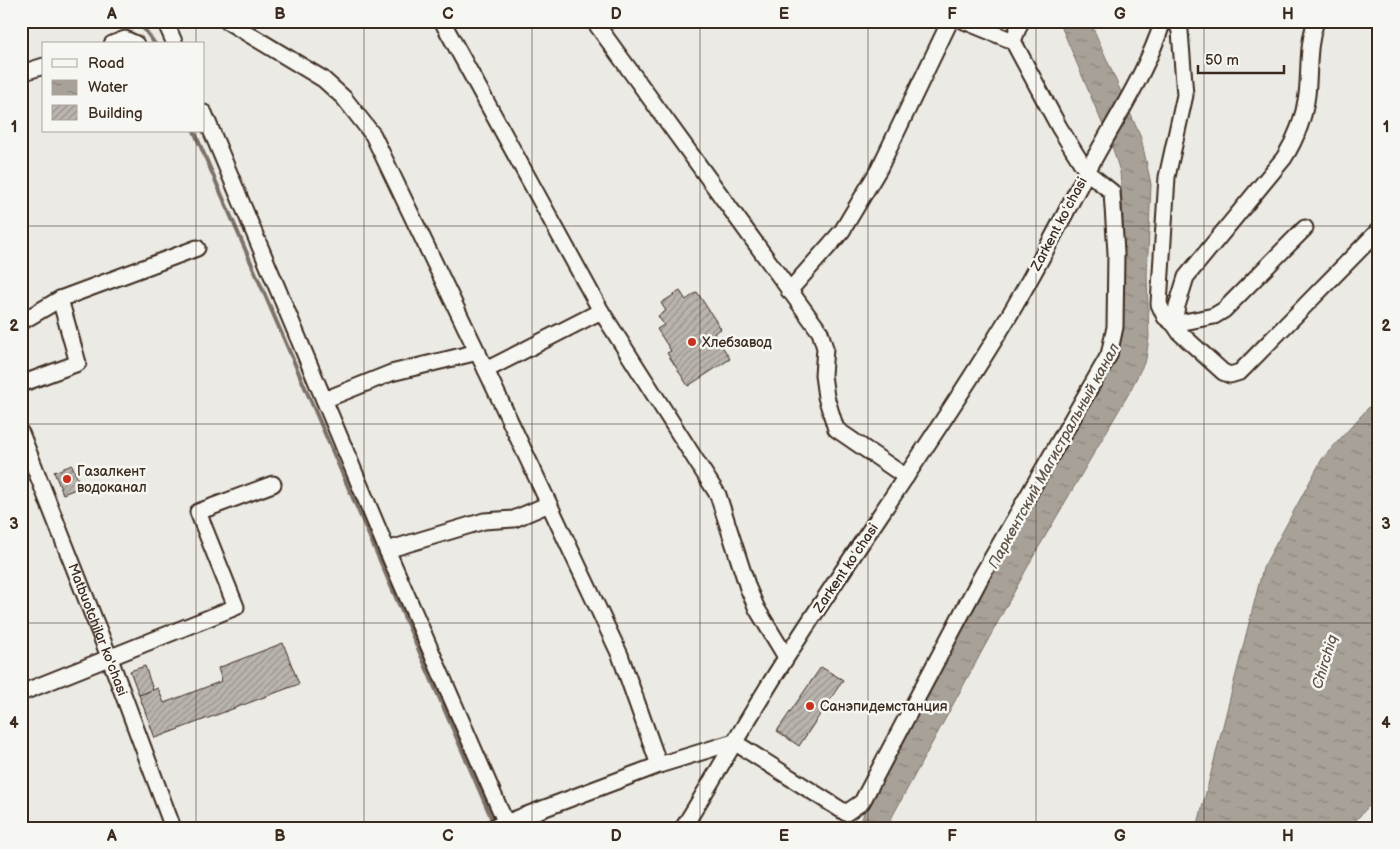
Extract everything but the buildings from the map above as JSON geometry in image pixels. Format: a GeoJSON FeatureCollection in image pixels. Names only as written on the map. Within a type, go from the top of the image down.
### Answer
{"type":"FeatureCollection","features":[{"type":"Feature","properties":{"kind":"street"},"geometry":{"type":"LineString","coordinates":[[165,21],[174,42]]}},
{"type":"Feature","properties":{"kind":"street"},"geometry":{"type":"LineString","coordinates":[[227,21],[323,79],[344,98],[373,135],[478,352],[620,655],[659,765]]}},
{"type":"Feature","properties":{"kind":"street"},"geometry":{"type":"LineString","coordinates":[[442,21],[601,311],[718,495],[748,588],[757,609],[786,658]]}},
{"type":"Feature","properties":{"kind":"street"},"geometry":{"type":"LineString","coordinates":[[594,21],[820,332],[826,348],[822,375],[826,397],[836,429],[906,477]]}},
{"type":"Feature","properties":{"kind":"street"},"geometry":{"type":"LineString","coordinates":[[789,291],[842,231],[879,169],[950,21]]}},
{"type":"Feature","properties":{"kind":"street"},"geometry":{"type":"LineString","coordinates":[[205,115],[501,826],[659,765],[734,742],[844,821],[862,802],[981,577],[1108,355],[1115,327],[1116,253],[1112,192],[1087,172],[1059,127],[1013,41],[964,21]]}},
{"type":"Feature","properties":{"kind":"street"},"geometry":{"type":"LineString","coordinates":[[1013,41],[1021,21]]}},
{"type":"Feature","properties":{"kind":"street","name":"Zarkent koʻchasi"},"geometry":{"type":"LineString","coordinates":[[683,828],[786,658],[998,335],[1027,285],[1103,142],[1129,101],[1144,70],[1163,21]]}},
{"type":"Feature","properties":{"kind":"street"},"geometry":{"type":"LineString","coordinates":[[1176,21],[1180,31],[1185,95],[1167,177],[1159,304],[1165,317],[1174,324],[1180,333],[1222,372],[1230,375],[1240,372],[1379,230]]}},
{"type":"Feature","properties":{"kind":"street"},"geometry":{"type":"LineString","coordinates":[[1174,324],[1177,306],[1186,277],[1284,158],[1295,141],[1303,117],[1307,95],[1310,37],[1316,21]]}},
{"type":"Feature","properties":{"kind":"street"},"geometry":{"type":"LineString","coordinates":[[118,42],[125,40],[130,42]]}},
{"type":"Feature","properties":{"kind":"street"},"geometry":{"type":"LineString","coordinates":[[21,73],[42,67]]}},
{"type":"Feature","properties":{"kind":"street"},"geometry":{"type":"LineString","coordinates":[[1174,324],[1214,316],[1224,310],[1305,228]]}},
{"type":"Feature","properties":{"kind":"street"},"geometry":{"type":"LineString","coordinates":[[21,322],[60,299],[197,248]]}},
{"type":"Feature","properties":{"kind":"street"},"geometry":{"type":"LineString","coordinates":[[21,384],[78,362],[60,299]]}},
{"type":"Feature","properties":{"kind":"street"},"geometry":{"type":"LineString","coordinates":[[486,370],[601,311]]}},
{"type":"Feature","properties":{"kind":"street"},"geometry":{"type":"LineString","coordinates":[[324,400],[391,373],[478,352]]}},
{"type":"Feature","properties":{"kind":"street","name":"Matbuotchilar ko'chasi"},"geometry":{"type":"LineString","coordinates":[[21,433],[110,659],[173,828]]}},
{"type":"Feature","properties":{"kind":"street"},"geometry":{"type":"LineString","coordinates":[[21,693],[236,607],[198,512],[273,484]]}},
{"type":"Feature","properties":{"kind":"street"},"geometry":{"type":"LineString","coordinates":[[387,550],[484,521],[514,519],[549,504]]}},
{"type":"Feature","properties":{"kind":"water","name":"Паркентский Магистральный канал"},"geometry":{"type":"Polygon","coordinates":[[[1059,21],[1090,21],[1141,138],[1151,184],[1147,276],[1149,337],[1146,359],[1129,393],[1033,557],[886,828],[859,828],[864,813],[996,562],[1108,371],[1121,325],[1123,216],[1120,172],[1113,149],[1059,21]]]}},
{"type":"Feature","properties":{"kind":"water","name":"Chirchiq"},"geometry":{"type":"Polygon","coordinates":[[[1379,396],[1379,795],[1356,820],[1359,828],[1197,828],[1263,568],[1322,459],[1379,396]]]}},
{"type":"Feature","properties":{"kind":"waterway"},"geometry":{"type":"LineString","coordinates":[[136,21],[154,42]]}},
{"type":"Feature","properties":{"kind":"waterway"},"geometry":{"type":"LineString","coordinates":[[194,132],[494,824]]}},
{"type":"Feature","properties":{"kind":"place","name":"Хлебзавод"},"geometry":{"type":"Point","coordinates":[692,342]}},
{"type":"Feature","properties":{"kind":"place","name":"Газалкент водоканал"},"geometry":{"type":"Point","coordinates":[67,479]}},
{"type":"Feature","properties":{"kind":"place","name":"Санэпидемстанция"},"geometry":{"type":"Point","coordinates":[810,706]}}]}
